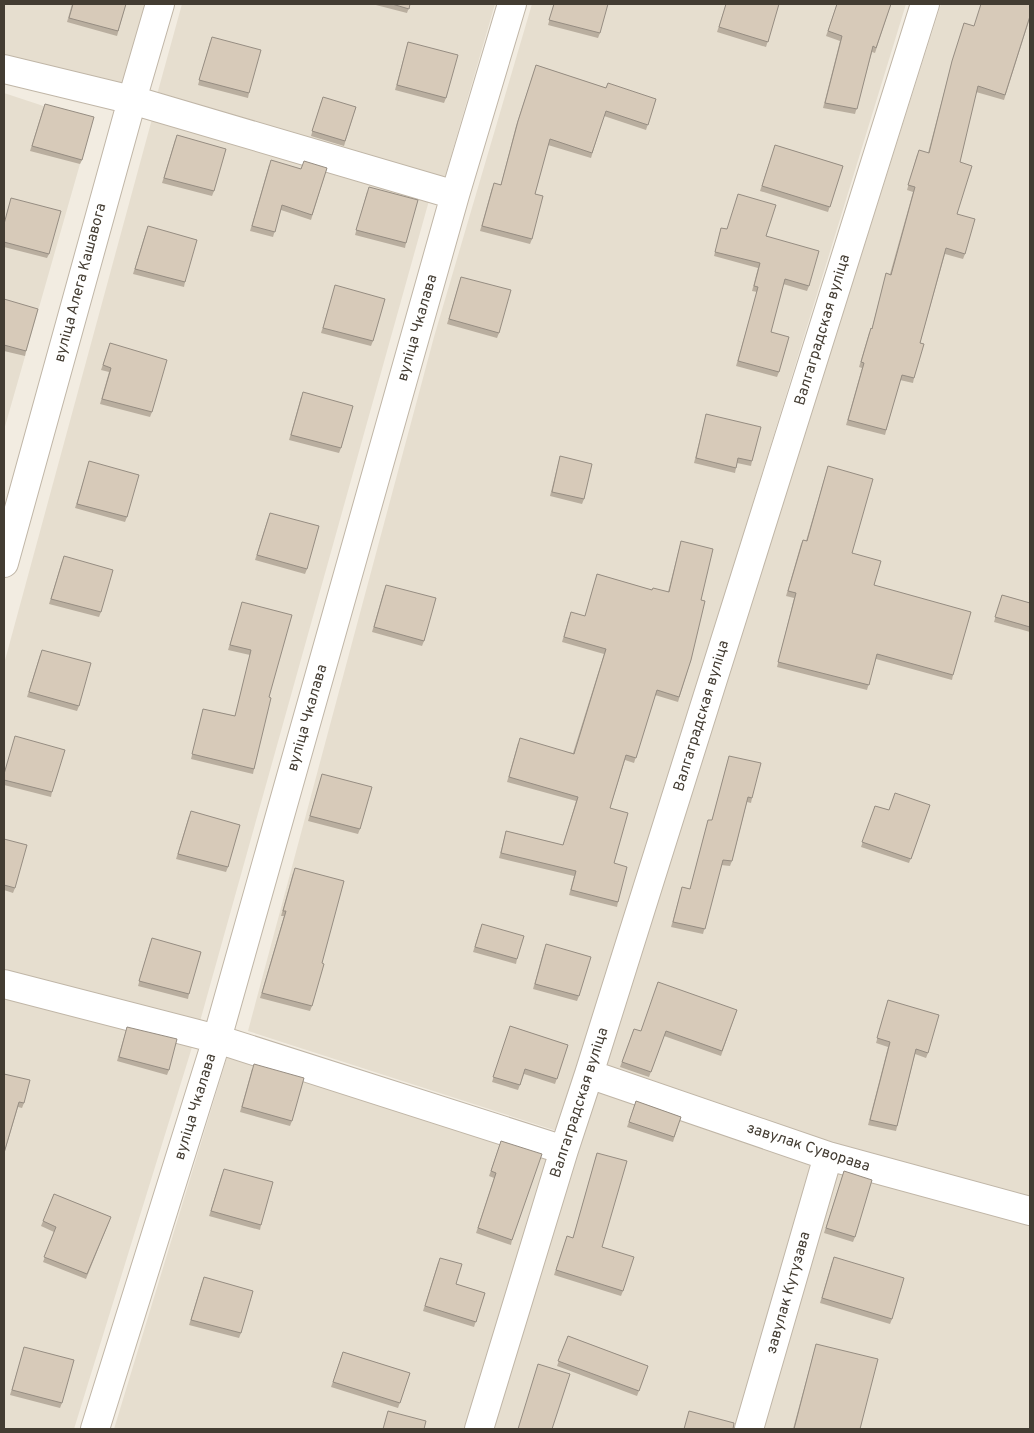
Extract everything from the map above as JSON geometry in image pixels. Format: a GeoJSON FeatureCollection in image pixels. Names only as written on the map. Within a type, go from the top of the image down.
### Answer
{"type":"FeatureCollection","features":[{"type":"Feature","properties":{"kind":"street","name":"вуліца Алега Кашавога"},"geometry":{"type":"LineString","coordinates":[[4,563],[160,4]]}},
{"type":"Feature","properties":{"kind":"street","name":"вуліца Чкалава"},"geometry":{"type":"LineString","coordinates":[[95,1429],[217,1039],[455,195],[512,4]]}},
{"type":"Feature","properties":{"kind":"street","name":"Валгаградская вуліца"},"geometry":{"type":"LineString","coordinates":[[479,1429],[564,1150],[925,4]]}},
{"type":"Feature","properties":{"kind":"street"},"geometry":{"type":"LineString","coordinates":[[4,69],[132,100],[455,195]]}},
{"type":"Feature","properties":{"kind":"street"},"geometry":{"type":"LineString","coordinates":[[4,984],[217,1039],[564,1150]]}},
{"type":"Feature","properties":{"kind":"street","name":"завулак Суворава"},"geometry":{"type":"LineString","coordinates":[[589,1074],[828,1156],[1030,1211]]}},
{"type":"Feature","properties":{"kind":"street","name":"завулак Кутузава"},"geometry":{"type":"LineString","coordinates":[[749,1429],[828,1156]]}},
{"type":"Feature","properties":{"kind":"shaded area"},"geometry":{"type":"Polygon","coordinates":[[[4,4],[146,4],[122,86],[4,58],[4,4]]]}},
{"type":"Feature","properties":{"kind":"shaded area"},"geometry":{"type":"Polygon","coordinates":[[[182,4],[495,4],[442,187],[155,102],[182,4]]]}},
{"type":"Feature","properties":{"kind":"shaded area"},"geometry":{"type":"Polygon","coordinates":[[[532,4],[906,4],[560,1132],[248,1031],[434,337],[532,4]]]}},
{"type":"Feature","properties":{"kind":"shaded area"},"geometry":{"type":"Polygon","coordinates":[[[941,4],[1030,4],[1030,1197],[827,1143],[603,1069],[941,4]]]}},
{"type":"Feature","properties":{"kind":"shaded area"},"geometry":{"type":"Polygon","coordinates":[[[4,93],[92,122],[4,430],[4,93]]]}},
{"type":"Feature","properties":{"kind":"shaded area"},"geometry":{"type":"Polygon","coordinates":[[[152,119],[430,197],[199,1025],[4,971],[4,664],[152,119]]]}},
{"type":"Feature","properties":{"kind":"shaded area"},"geometry":{"type":"Polygon","coordinates":[[[4,993],[193,1044],[74,1429],[4,1429],[4,993]]]}},
{"type":"Feature","properties":{"kind":"shaded area"},"geometry":{"type":"Polygon","coordinates":[[[228,1054],[553,1153],[465,1429],[114,1429],[228,1054]]]}},
{"type":"Feature","properties":{"kind":"shaded area"},"geometry":{"type":"Polygon","coordinates":[[[598,1080],[817,1160],[738,1429],[492,1429],[598,1080]]]}},
{"type":"Feature","properties":{"kind":"shaded area"},"geometry":{"type":"Polygon","coordinates":[[[835,1166],[1030,1223],[1030,1429],[760,1429],[835,1166]]]}},
{"type":"Feature","properties":{"kind":"building"},"geometry":{"type":"Polygon","coordinates":[[[73,4],[126,4],[118,31],[69,18],[73,4]]]}},
{"type":"Feature","properties":{"kind":"building"},"geometry":{"type":"Polygon","coordinates":[[[392,4],[410,4],[409,9],[392,4]]]}},
{"type":"Feature","properties":{"kind":"building"},"geometry":{"type":"Polygon","coordinates":[[[554,4],[608,4],[600,33],[549,20],[554,4]]]}},
{"type":"Feature","properties":{"kind":"building"},"geometry":{"type":"Polygon","coordinates":[[[726,4],[779,4],[768,42],[719,27],[726,4]]]}},
{"type":"Feature","properties":{"kind":"building"},"geometry":{"type":"Polygon","coordinates":[[[837,4],[891,4],[876,48],[873,46],[857,109],[825,103],[842,36],[828,31],[837,4]]]}},
{"type":"Feature","properties":{"kind":"building"},"geometry":{"type":"Polygon","coordinates":[[[981,4],[1030,4],[1030,16],[1005,95],[978,86],[960,162],[972,166],[957,214],[975,219],[965,254],[946,248],[920,343],[924,344],[914,378],[902,375],[886,430],[848,420],[864,363],[861,362],[872,329],[886,273],[891,275],[915,187],[908,185],[919,150],[929,153],[952,61],[964,23],[974,26],[981,4]]]}},
{"type":"Feature","properties":{"kind":"building"},"geometry":{"type":"Polygon","coordinates":[[[212,37],[261,50],[249,93],[199,80],[212,37]]]}},
{"type":"Feature","properties":{"kind":"building"},"geometry":{"type":"Polygon","coordinates":[[[408,42],[458,55],[446,98],[397,85],[408,42]]]}},
{"type":"Feature","properties":{"kind":"building"},"geometry":{"type":"Polygon","coordinates":[[[536,65],[606,88],[608,83],[656,99],[648,125],[606,111],[592,153],[550,139],[535,194],[543,196],[532,239],[482,226],[494,183],[501,185],[518,121],[536,65]]]}},
{"type":"Feature","properties":{"kind":"building"},"geometry":{"type":"Polygon","coordinates":[[[323,97],[356,107],[345,141],[312,131],[323,97]]]}},
{"type":"Feature","properties":{"kind":"building"},"geometry":{"type":"Polygon","coordinates":[[[45,104],[94,117],[82,160],[32,146],[45,104]]]}},
{"type":"Feature","properties":{"kind":"building"},"geometry":{"type":"Polygon","coordinates":[[[177,135],[226,149],[214,191],[164,178],[177,135]]]}},
{"type":"Feature","properties":{"kind":"building"},"geometry":{"type":"Polygon","coordinates":[[[775,145],[843,166],[830,207],[762,186],[775,145]]]}},
{"type":"Feature","properties":{"kind":"building"},"geometry":{"type":"Polygon","coordinates":[[[271,160],[301,169],[304,161],[327,168],[312,215],[282,205],[275,232],[252,226],[271,160]]]}},
{"type":"Feature","properties":{"kind":"building"},"geometry":{"type":"Polygon","coordinates":[[[369,187],[418,200],[406,243],[356,230],[369,187]]]}},
{"type":"Feature","properties":{"kind":"building"},"geometry":{"type":"Polygon","coordinates":[[[738,194],[776,205],[766,236],[819,251],[809,286],[785,279],[771,332],[789,337],[779,372],[738,361],[758,287],[754,286],[760,263],[715,252],[721,228],[727,229],[738,194]]]}},
{"type":"Feature","properties":{"kind":"building"},"geometry":{"type":"Polygon","coordinates":[[[11,198],[61,211],[49,254],[4,242],[4,224],[11,198]]]}},
{"type":"Feature","properties":{"kind":"building"},"geometry":{"type":"Polygon","coordinates":[[[148,226],[197,240],[185,282],[135,269],[148,226]]]}},
{"type":"Feature","properties":{"kind":"building"},"geometry":{"type":"Polygon","coordinates":[[[461,277],[511,290],[499,333],[449,319],[461,277]]]}},
{"type":"Feature","properties":{"kind":"building"},"geometry":{"type":"Polygon","coordinates":[[[335,285],[385,299],[373,341],[323,328],[335,285]]]}},
{"type":"Feature","properties":{"kind":"building"},"geometry":{"type":"Polygon","coordinates":[[[4,299],[38,309],[26,351],[4,345],[4,299]]]}},
{"type":"Feature","properties":{"kind":"building"},"geometry":{"type":"Polygon","coordinates":[[[110,343],[167,360],[152,412],[102,399],[111,368],[103,365],[110,343]]]}},
{"type":"Feature","properties":{"kind":"building"},"geometry":{"type":"Polygon","coordinates":[[[303,392],[353,406],[341,448],[291,435],[303,392]]]}},
{"type":"Feature","properties":{"kind":"building"},"geometry":{"type":"Polygon","coordinates":[[[706,414],[761,427],[752,461],[738,458],[736,468],[696,458],[706,414]]]}},
{"type":"Feature","properties":{"kind":"building"},"geometry":{"type":"Polygon","coordinates":[[[560,456],[592,464],[584,499],[552,492],[560,456]]]}},
{"type":"Feature","properties":{"kind":"building"},"geometry":{"type":"Polygon","coordinates":[[[89,461],[139,475],[127,517],[77,504],[89,461]]]}},
{"type":"Feature","properties":{"kind":"building"},"geometry":{"type":"Polygon","coordinates":[[[828,466],[873,479],[852,553],[881,561],[874,585],[971,612],[953,675],[877,654],[869,685],[778,662],[796,593],[788,591],[803,540],[807,541],[828,466]]]}},
{"type":"Feature","properties":{"kind":"building"},"geometry":{"type":"Polygon","coordinates":[[[270,513],[319,526],[307,569],[257,555],[270,513]]]}},
{"type":"Feature","properties":{"kind":"building"},"geometry":{"type":"Polygon","coordinates":[[[681,541],[713,549],[701,600],[705,601],[691,660],[679,697],[657,690],[636,758],[626,755],[610,808],[628,813],[614,863],[627,867],[618,902],[571,890],[576,871],[501,853],[506,831],[563,845],[578,797],[509,777],[520,738],[574,754],[606,649],[564,637],[571,612],[585,616],[597,574],[652,590],[653,588],[669,592],[681,541]]]}},
{"type":"Feature","properties":{"kind":"building"},"geometry":{"type":"Polygon","coordinates":[[[64,556],[113,570],[101,612],[51,599],[64,556]]]}},
{"type":"Feature","properties":{"kind":"building"},"geometry":{"type":"Polygon","coordinates":[[[386,585],[436,598],[424,641],[374,627],[386,585]]]}},
{"type":"Feature","properties":{"kind":"building"},"geometry":{"type":"Polygon","coordinates":[[[1002,595],[1030,603],[1030,627],[995,617],[1002,595]]]}},
{"type":"Feature","properties":{"kind":"building"},"geometry":{"type":"Polygon","coordinates":[[[242,602],[292,615],[269,697],[271,698],[254,769],[192,754],[203,709],[235,716],[251,650],[230,645],[242,602]]]}},
{"type":"Feature","properties":{"kind":"building"},"geometry":{"type":"Polygon","coordinates":[[[42,650],[91,663],[79,706],[29,692],[42,650]]]}},
{"type":"Feature","properties":{"kind":"building"},"geometry":{"type":"Polygon","coordinates":[[[15,736],[65,750],[52,792],[4,780],[15,736]]]}},
{"type":"Feature","properties":{"kind":"building"},"geometry":{"type":"Polygon","coordinates":[[[729,756],[761,763],[752,798],[748,797],[732,861],[723,860],[705,929],[673,922],[682,887],[690,889],[708,820],[712,820],[729,756]]]}},
{"type":"Feature","properties":{"kind":"building"},"geometry":{"type":"Polygon","coordinates":[[[322,774],[372,787],[360,829],[310,816],[322,774]]]}},
{"type":"Feature","properties":{"kind":"building"},"geometry":{"type":"Polygon","coordinates":[[[895,793],[930,805],[911,859],[862,842],[875,806],[889,810],[895,793]]]}},
{"type":"Feature","properties":{"kind":"building"},"geometry":{"type":"Polygon","coordinates":[[[191,811],[240,825],[228,867],[178,854],[191,811]]]}},
{"type":"Feature","properties":{"kind":"building"},"geometry":{"type":"Polygon","coordinates":[[[4,839],[27,845],[15,888],[4,885],[4,839]]]}},
{"type":"Feature","properties":{"kind":"building"},"geometry":{"type":"Polygon","coordinates":[[[295,868],[344,881],[312,1006],[262,993],[286,911],[283,911],[295,868]]]}},
{"type":"Feature","properties":{"kind":"building"},"geometry":{"type":"Polygon","coordinates":[[[482,924],[524,936],[517,959],[475,947],[482,924]]]}},
{"type":"Feature","properties":{"kind":"building"},"geometry":{"type":"Polygon","coordinates":[[[152,938],[201,952],[189,994],[139,981],[152,938]]]}},
{"type":"Feature","properties":{"kind":"building"},"geometry":{"type":"Polygon","coordinates":[[[546,944],[591,957],[579,996],[535,984],[546,944]]]}},
{"type":"Feature","properties":{"kind":"building"},"geometry":{"type":"Polygon","coordinates":[[[658,982],[737,1010],[722,1051],[666,1031],[651,1072],[622,1062],[634,1029],[641,1031],[658,982]]]}},
{"type":"Feature","properties":{"kind":"building"},"geometry":{"type":"Polygon","coordinates":[[[888,1000],[939,1015],[928,1053],[916,1049],[897,1126],[870,1120],[890,1042],[877,1038],[888,1000]]]}},
{"type":"Feature","properties":{"kind":"building"},"geometry":{"type":"Polygon","coordinates":[[[510,1026],[568,1045],[557,1079],[525,1069],[520,1085],[493,1077],[510,1026]]]}},
{"type":"Feature","properties":{"kind":"building"},"geometry":{"type":"Polygon","coordinates":[[[127,1027],[177,1039],[169,1070],[119,1057],[127,1027]]]}},
{"type":"Feature","properties":{"kind":"building"},"geometry":{"type":"Polygon","coordinates":[[[254,1064],[304,1078],[292,1121],[242,1107],[254,1064]]]}},
{"type":"Feature","properties":{"kind":"building"},"geometry":{"type":"Polygon","coordinates":[[[4,1074],[30,1080],[24,1103],[19,1102],[4,1153],[4,1074]]]}},
{"type":"Feature","properties":{"kind":"building"},"geometry":{"type":"Polygon","coordinates":[[[636,1101],[681,1117],[674,1137],[629,1122],[636,1101]]]}},
{"type":"Feature","properties":{"kind":"building"},"geometry":{"type":"Polygon","coordinates":[[[501,1141],[542,1154],[512,1240],[478,1228],[496,1173],[491,1171],[501,1141]]]}},
{"type":"Feature","properties":{"kind":"building"},"geometry":{"type":"Polygon","coordinates":[[[597,1153],[627,1161],[602,1247],[634,1257],[623,1291],[556,1270],[567,1236],[573,1238],[597,1153]]]}},
{"type":"Feature","properties":{"kind":"building"},"geometry":{"type":"Polygon","coordinates":[[[224,1169],[273,1182],[261,1225],[211,1211],[224,1169]]]}},
{"type":"Feature","properties":{"kind":"building"},"geometry":{"type":"Polygon","coordinates":[[[844,1171],[872,1180],[855,1237],[826,1228],[844,1171]]]}},
{"type":"Feature","properties":{"kind":"building"},"geometry":{"type":"Polygon","coordinates":[[[54,1194],[111,1217],[87,1274],[44,1257],[56,1227],[43,1221],[54,1194]]]}},
{"type":"Feature","properties":{"kind":"building"},"geometry":{"type":"Polygon","coordinates":[[[834,1257],[904,1278],[892,1319],[822,1298],[834,1257]]]}},
{"type":"Feature","properties":{"kind":"building"},"geometry":{"type":"Polygon","coordinates":[[[440,1258],[462,1264],[456,1284],[485,1293],[476,1322],[425,1306],[440,1258]]]}},
{"type":"Feature","properties":{"kind":"building"},"geometry":{"type":"Polygon","coordinates":[[[204,1277],[253,1291],[241,1333],[191,1320],[204,1277]]]}},
{"type":"Feature","properties":{"kind":"building"},"geometry":{"type":"Polygon","coordinates":[[[568,1336],[648,1366],[639,1391],[558,1361],[568,1336]]]}},
{"type":"Feature","properties":{"kind":"building"},"geometry":{"type":"Polygon","coordinates":[[[816,1344],[878,1359],[860,1429],[794,1429],[816,1344]]]}},
{"type":"Feature","properties":{"kind":"building"},"geometry":{"type":"Polygon","coordinates":[[[24,1347],[74,1360],[62,1403],[12,1390],[24,1347]]]}},
{"type":"Feature","properties":{"kind":"building"},"geometry":{"type":"Polygon","coordinates":[[[343,1352],[410,1373],[400,1403],[333,1382],[343,1352]]]}},
{"type":"Feature","properties":{"kind":"building"},"geometry":{"type":"Polygon","coordinates":[[[538,1364],[570,1374],[552,1429],[518,1429],[538,1364]]]}},
{"type":"Feature","properties":{"kind":"building"},"geometry":{"type":"Polygon","coordinates":[[[388,1411],[426,1421],[424,1429],[383,1429],[388,1411]]]}},
{"type":"Feature","properties":{"kind":"building"},"geometry":{"type":"Polygon","coordinates":[[[689,1411],[734,1423],[733,1429],[684,1429],[689,1411]]]}}]}
